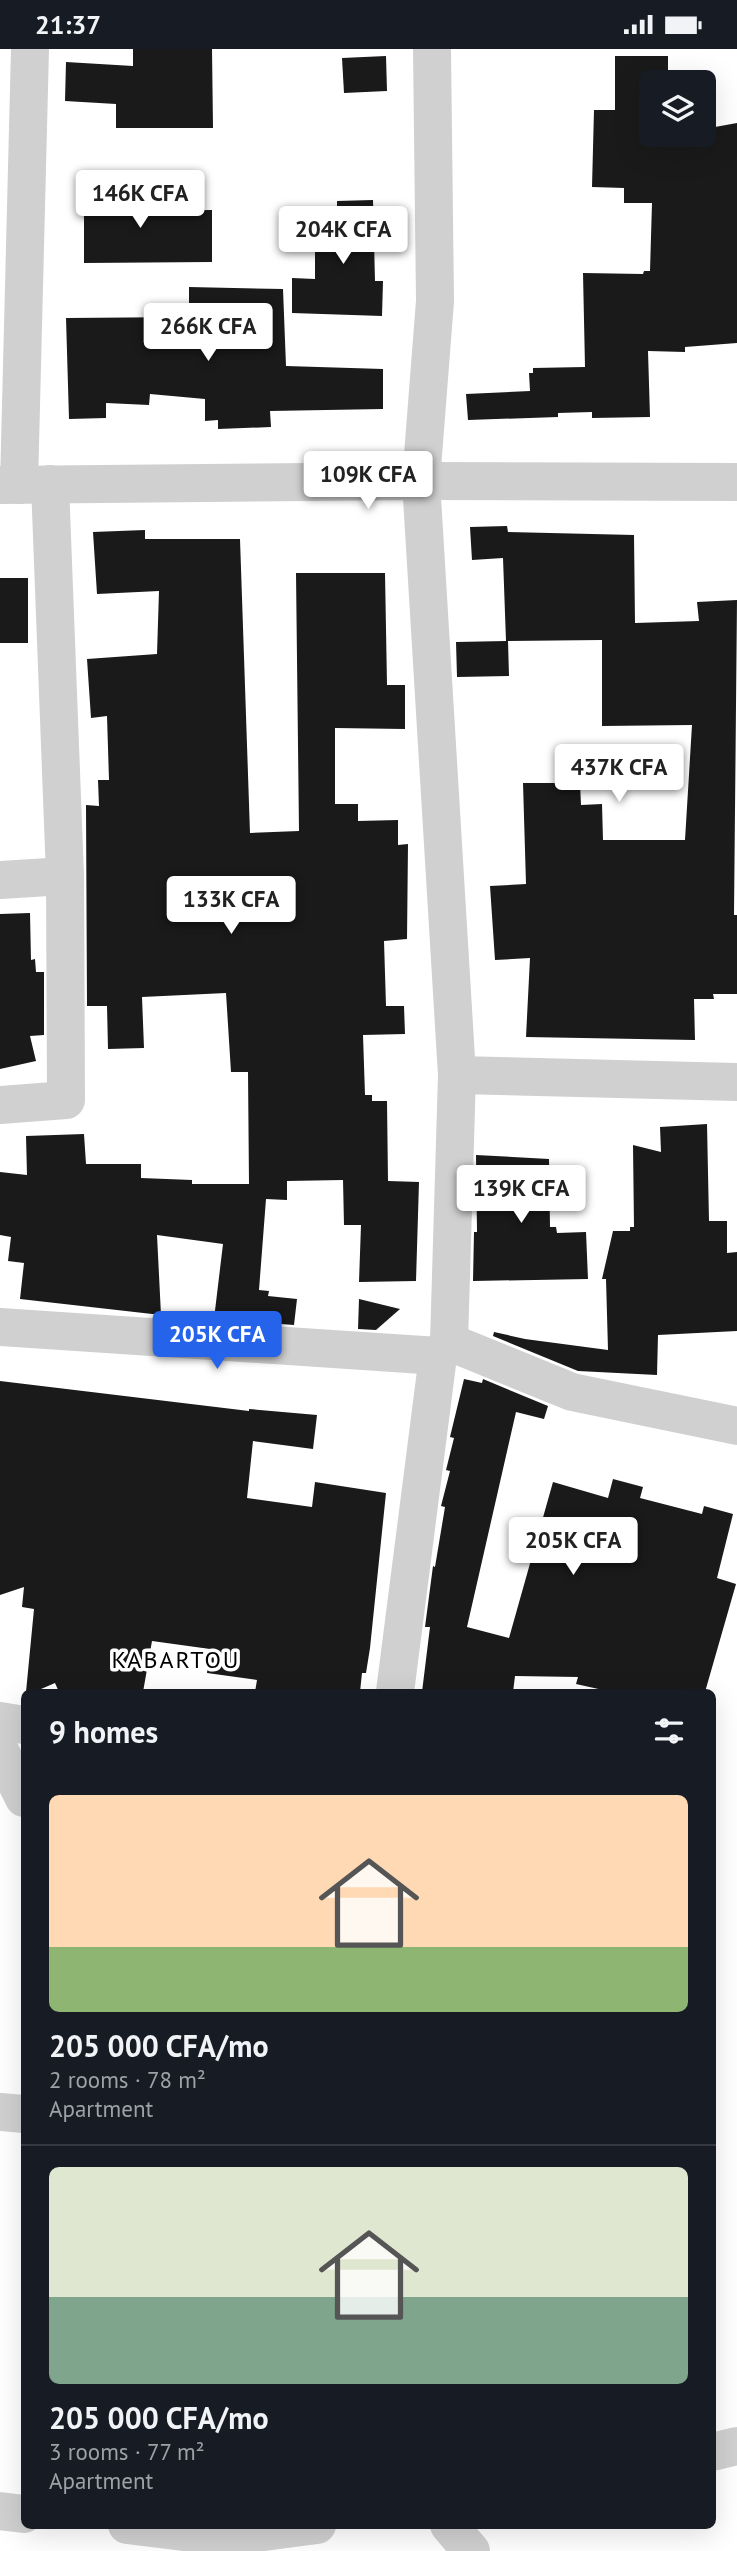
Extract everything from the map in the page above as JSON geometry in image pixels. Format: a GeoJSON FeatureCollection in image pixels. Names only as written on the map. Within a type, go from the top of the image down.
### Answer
{"type":"FeatureCollection","features":[{"type":"Feature","properties":{"kind":"street"},"geometry":{"type":"LineString","coordinates":[[395,1689],[444,1349],[457,1075],[421,481],[435,301],[432,49]]}},
{"type":"Feature","properties":{"kind":"street"},"geometry":{"type":"LineString","coordinates":[[0,1105],[66,1100],[65,876],[23,485],[20,67]]}},
{"type":"Feature","properties":{"kind":"street"},"geometry":{"type":"LineString","coordinates":[[23,485],[421,481],[737,482]]}},
{"type":"Feature","properties":{"kind":"street"},"geometry":{"type":"LineString","coordinates":[[0,880],[65,876]]}},
{"type":"Feature","properties":{"kind":"street"},"geometry":{"type":"LineString","coordinates":[[457,1075],[737,1082]]}},
{"type":"Feature","properties":{"kind":"street"},"geometry":{"type":"LineString","coordinates":[[0,1327],[444,1349],[572,1392],[737,1426]]}},
{"type":"Feature","properties":{"kind":"street"},"geometry":{"type":"LineString","coordinates":[[0,1721],[21,1724]]}},
{"type":"Feature","properties":{"kind":"street"},"geometry":{"type":"LineString","coordinates":[[0,1751],[21,1792]]}},
{"type":"Feature","properties":{"kind":"street"},"geometry":{"type":"LineString","coordinates":[[0,2112],[21,2114]]}},
{"type":"Feature","properties":{"kind":"street"},"geometry":{"type":"LineString","coordinates":[[716,2451],[737,2446]]}},
{"type":"Feature","properties":{"kind":"street"},"geometry":{"type":"LineString","coordinates":[[0,2511],[21,2514]]}},
{"type":"Feature","properties":{"kind":"street"},"geometry":{"type":"LineString","coordinates":[[147,2529],[224,2544],[297,2529]]}},
{"type":"Feature","properties":{"kind":"street"},"geometry":{"type":"LineString","coordinates":[[452,2529],[471,2551]]}},
{"type":"Feature","properties":{"kind":"building"},"geometry":{"type":"Polygon","coordinates":[[[133,49],[212,49],[213,128],[116,128],[116,104],[65,101],[66,62],[133,66],[133,49]]]}},
{"type":"Feature","properties":{"kind":"building"},"geometry":{"type":"Polygon","coordinates":[[[386,56],[387,91],[344,93],[342,58],[386,56]]]}},
{"type":"Feature","properties":{"kind":"building"},"geometry":{"type":"Polygon","coordinates":[[[615,56],[668,56],[668,70],[639,70],[639,147],[716,147],[716,127],[737,123],[737,343],[685,347],[685,352],[648,351],[650,417],[592,418],[592,412],[558,413],[558,417],[468,420],[466,394],[530,391],[529,373],[533,373],[533,368],[585,367],[583,273],[643,274],[644,271],[650,271],[652,203],[624,203],[624,188],[592,187],[594,110],[615,110],[615,56]]]}},
{"type":"Feature","properties":{"kind":"building"},"geometry":{"type":"Polygon","coordinates":[[[78,172],[109,173],[109,211],[212,210],[212,262],[84,263],[84,213],[78,214],[78,172]]]}},
{"type":"Feature","properties":{"kind":"building"},"geometry":{"type":"Polygon","coordinates":[[[373,200],[375,281],[383,281],[382,316],[292,313],[292,278],[315,279],[315,221],[337,222],[337,201],[373,200]]]}},
{"type":"Feature","properties":{"kind":"building"},"geometry":{"type":"Polygon","coordinates":[[[189,287],[283,289],[286,366],[383,369],[383,409],[270,411],[271,427],[218,429],[218,420],[205,421],[205,399],[150,394],[149,405],[106,403],[106,418],[69,419],[66,318],[189,317],[189,287]]]}},
{"type":"Feature","properties":{"kind":"building"},"geometry":{"type":"Polygon","coordinates":[[[507,526],[508,532],[634,535],[635,623],[699,621],[697,602],[737,600],[734,915],[737,915],[737,994],[713,994],[714,999],[694,999],[695,1040],[526,1037],[530,958],[495,960],[490,886],[526,884],[523,783],[580,783],[581,805],[602,804],[603,840],[685,840],[692,725],[602,726],[602,640],[508,641],[509,676],[457,677],[456,642],[506,641],[503,558],[472,560],[470,527],[507,526]]]}},
{"type":"Feature","properties":{"kind":"building"},"geometry":{"type":"Polygon","coordinates":[[[145,530],[145,539],[240,539],[250,833],[299,831],[296,573],[385,573],[387,685],[405,685],[405,729],[335,728],[335,804],[358,804],[358,821],[398,820],[398,845],[408,844],[407,939],[384,941],[386,1006],[404,1006],[405,1034],[363,1035],[365,1095],[372,1095],[372,1101],[387,1101],[388,1181],[419,1182],[416,1281],[359,1282],[361,1225],[344,1225],[343,1180],[287,1181],[287,1200],[266,1199],[259,1290],[269,1291],[268,1296],[297,1299],[294,1325],[214,1319],[223,1244],[157,1235],[161,1315],[20,1299],[24,1263],[8,1261],[11,1237],[0,1235],[0,1172],[27,1175],[26,1136],[84,1134],[86,1164],[141,1164],[141,1178],[192,1180],[192,1184],[249,1184],[248,1072],[231,1072],[226,993],[142,997],[144,1048],[108,1049],[107,1006],[87,1006],[86,805],[99,806],[98,780],[109,780],[107,716],[91,718],[87,659],[157,654],[159,591],[97,594],[93,532],[145,530]]]}},
{"type":"Feature","properties":{"kind":"building"},"geometry":{"type":"Polygon","coordinates":[[[0,578],[28,578],[28,643],[0,643],[0,578]]]}},
{"type":"Feature","properties":{"kind":"building"},"geometry":{"type":"Polygon","coordinates":[[[30,913],[31,960],[35,959],[36,972],[44,972],[44,1035],[30,1036],[36,1061],[0,1069],[0,914],[30,913]]]}},
{"type":"Feature","properties":{"kind":"building"},"geometry":{"type":"Polygon","coordinates":[[[707,1124],[709,1221],[727,1221],[727,1253],[737,1252],[737,1331],[658,1335],[657,1375],[578,1371],[493,1336],[494,1332],[608,1350],[606,1279],[602,1279],[613,1231],[630,1231],[630,1227],[634,1227],[633,1145],[661,1152],[660,1127],[707,1124]]]}},
{"type":"Feature","properties":{"kind":"building"},"geometry":{"type":"Polygon","coordinates":[[[476,1155],[549,1159],[550,1227],[556,1227],[557,1233],[586,1232],[588,1279],[473,1281],[474,1232],[477,1232],[476,1155]]]}},
{"type":"Feature","properties":{"kind":"building"},"geometry":{"type":"Polygon","coordinates":[[[359,1299],[400,1309],[376,1330],[358,1329],[359,1299]]]}},
{"type":"Feature","properties":{"kind":"building"},"geometry":{"type":"Polygon","coordinates":[[[464,1379],[482,1383],[483,1379],[548,1406],[544,1419],[516,1412],[467,1627],[509,1638],[553,1482],[608,1498],[613,1479],[643,1487],[640,1498],[702,1514],[704,1506],[733,1514],[717,1578],[736,1584],[706,1689],[598,1689],[576,1684],[578,1677],[515,1676],[513,1689],[422,1689],[430,1627],[425,1627],[433,1566],[435,1567],[445,1507],[441,1506],[450,1471],[446,1470],[454,1438],[450,1437],[464,1379]]]}},
{"type":"Feature","properties":{"kind":"building"},"geometry":{"type":"Polygon","coordinates":[[[0,1381],[249,1411],[317,1415],[313,1449],[253,1441],[247,1498],[312,1507],[315,1482],[386,1493],[370,1648],[360,1689],[256,1689],[257,1680],[207,1673],[210,1649],[152,1641],[144,1689],[58,1689],[55,1683],[41,1689],[26,1689],[34,1609],[22,1607],[24,1587],[0,1595],[0,1381]]]}},
{"type":"Feature","properties":{"kind":"district","name":"KABARTOU"},"geometry":{"type":"Point","coordinates":[176,1660]}}]}
